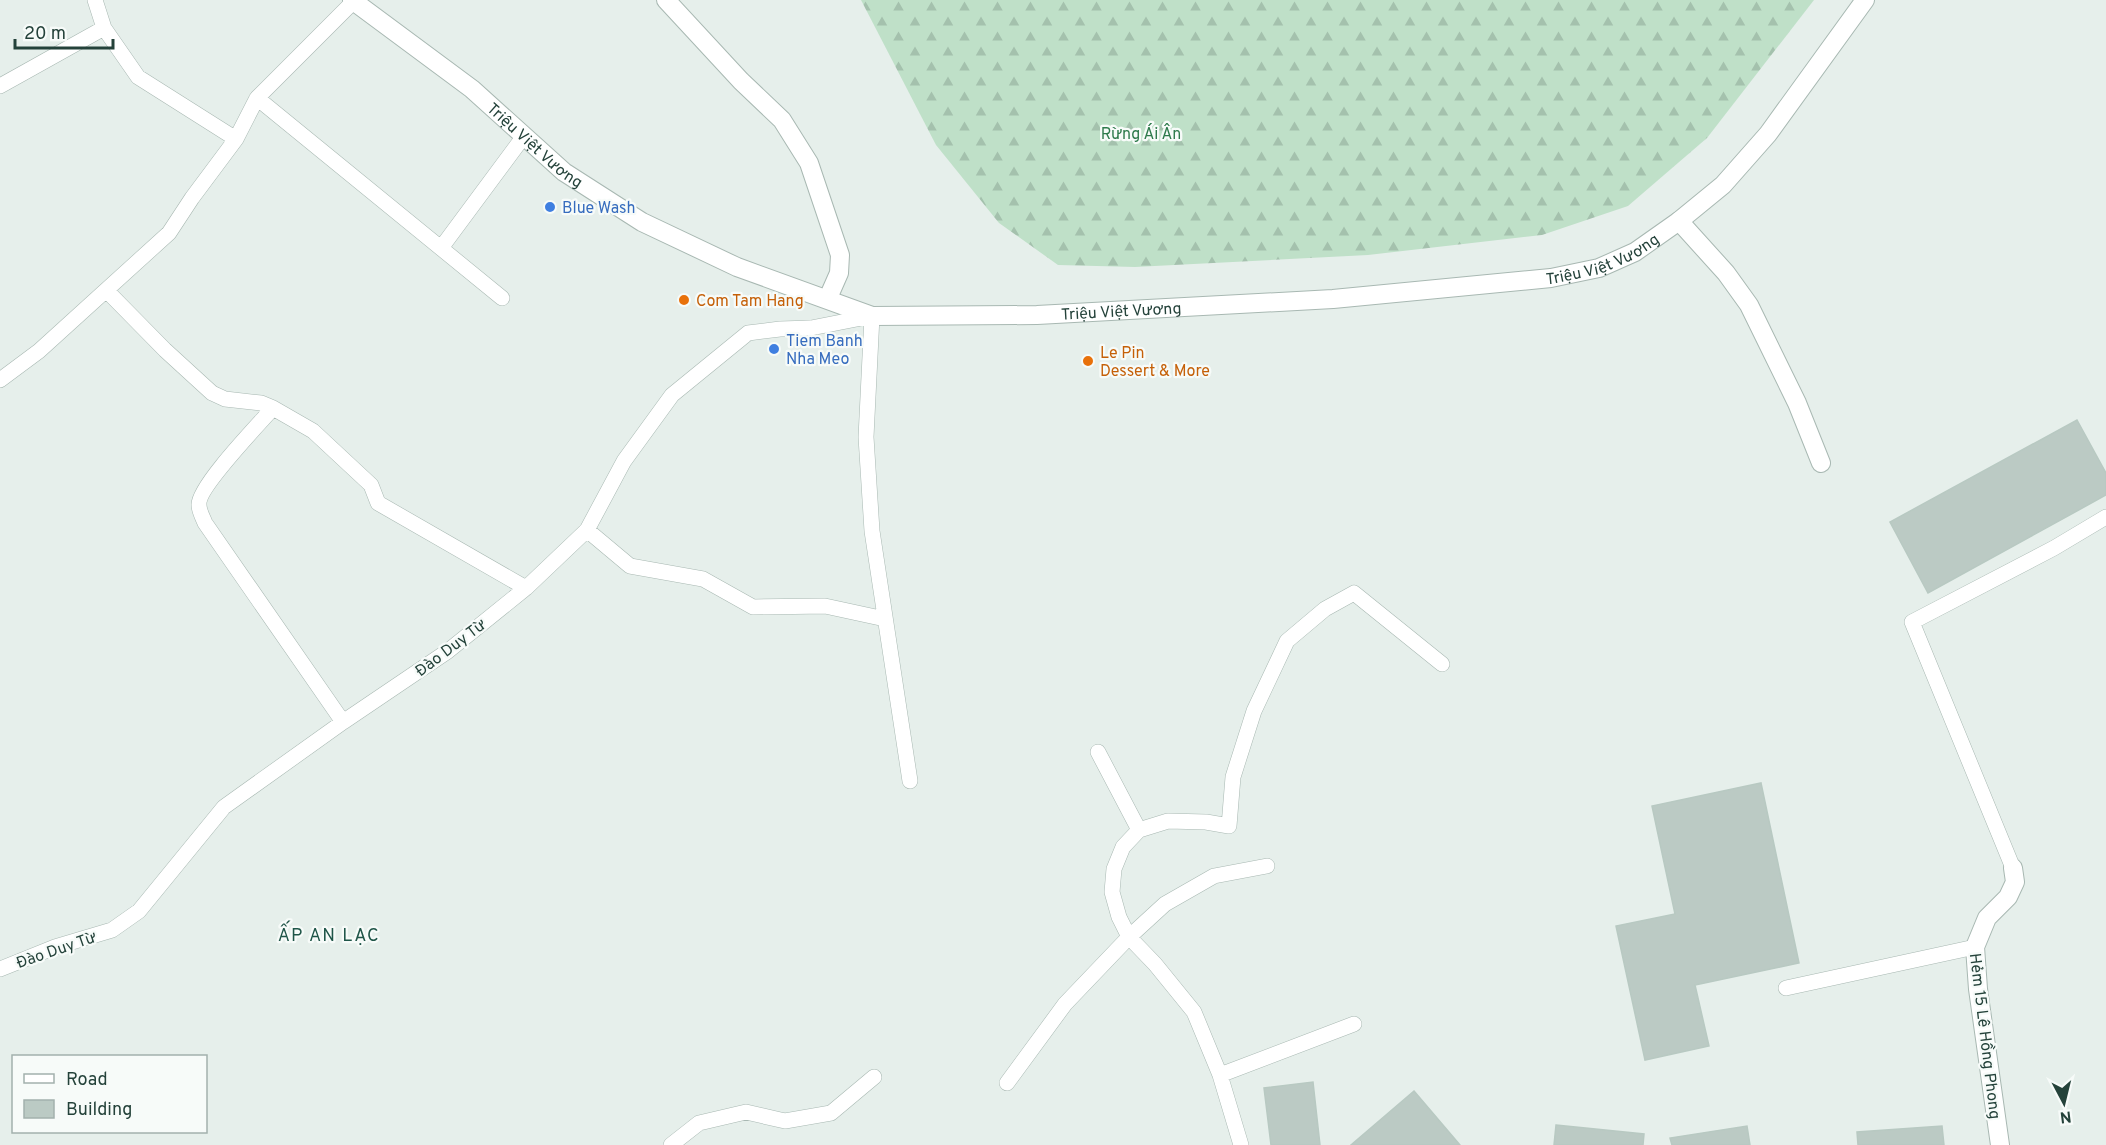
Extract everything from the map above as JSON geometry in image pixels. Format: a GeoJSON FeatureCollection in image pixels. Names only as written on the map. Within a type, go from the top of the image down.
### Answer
{"type":"FeatureCollection","features":[{"type":"Feature","properties":{"kind":"street"},"geometry":{"type":"LineString","coordinates":[[666,0],[741,81],[782,120],[809,163],[840,255],[839,273],[828,298]]}},
{"type":"Feature","properties":{"kind":"street","name":"Triệu Việt Vương"},"geometry":{"type":"LineString","coordinates":[[353,1],[472,89],[564,172],[642,222],[737,267],[872,315],[1037,315],[1333,299],[1551,278],[1599,268],[1635,252],[1679,221],[1723,185],[1768,134],[1865,0]]}},
{"type":"Feature","properties":{"kind":"street"},"geometry":{"type":"LineString","coordinates":[[1679,221],[1726,273],[1749,305],[1797,403],[1821,463]]}},
{"type":"Feature","properties":{"kind":"street","name":"Hẻm 15 Lê Hồng Phong"},"geometry":{"type":"LineString","coordinates":[[2000,1145],[1978,989],[1975,947],[1987,918],[2008,897],[2015,882],[2013,868]]}},
{"type":"Feature","properties":{"kind":"lane"},"geometry":{"type":"LineString","coordinates":[[95,0],[104,28],[138,77],[236,140]]}},
{"type":"Feature","properties":{"kind":"lane"},"geometry":{"type":"LineString","coordinates":[[0,380],[39,351],[169,233],[236,140],[257,98],[353,1]]}},
{"type":"Feature","properties":{"kind":"lane"},"geometry":{"type":"LineString","coordinates":[[0,86],[104,28]]}},
{"type":"Feature","properties":{"kind":"lane"},"geometry":{"type":"LineString","coordinates":[[257,98],[502,298]]}},
{"type":"Feature","properties":{"kind":"lane"},"geometry":{"type":"LineString","coordinates":[[441,248],[524,136]]}},
{"type":"Feature","properties":{"kind":"lane"},"geometry":{"type":"LineString","coordinates":[[107,291],[165,350],[212,393],[225,399],[261,403],[313,431],[371,485],[378,503],[526,588]]}},
{"type":"Feature","properties":{"kind":"lane"},"geometry":{"type":"LineString","coordinates":[[872,315],[866,437],[872,531],[910,781]]}},
{"type":"Feature","properties":{"kind":"lane","name":"Đào Duy Từ"},"geometry":{"type":"LineString","coordinates":[[0,969],[55,947],[112,930],[139,911],[224,807],[448,651],[526,588],[587,530],[624,461],[672,394],[748,333],[811,328],[872,315]]}},
{"type":"Feature","properties":{"kind":"lane"},"geometry":{"type":"LineString","coordinates":[[273,408],[212,478],[198,504],[205,523],[343,722]]}},
{"type":"Feature","properties":{"kind":"lane"},"geometry":{"type":"LineString","coordinates":[[2013,868],[1912,622],[2054,548],[2106,517]]}},
{"type":"Feature","properties":{"kind":"lane"},"geometry":{"type":"LineString","coordinates":[[587,530],[630,566],[703,579],[753,607],[825,606],[885,619]]}},
{"type":"Feature","properties":{"kind":"lane"},"geometry":{"type":"LineString","coordinates":[[1241,1145],[1220,1075],[1194,1012],[1155,964],[1129,937],[1119,916],[1112,892],[1114,869],[1123,847],[1139,830],[1168,821],[1206,822],[1229,826],[1233,777],[1254,711],[1287,641],[1325,609],[1354,593],[1442,664]]}},
{"type":"Feature","properties":{"kind":"lane"},"geometry":{"type":"LineString","coordinates":[[1098,752],[1139,830]]}},
{"type":"Feature","properties":{"kind":"lane"},"geometry":{"type":"LineString","coordinates":[[1007,1083],[1065,1004],[1129,937],[1165,904],[1214,876],[1267,866]]}},
{"type":"Feature","properties":{"kind":"lane"},"geometry":{"type":"LineString","coordinates":[[1786,988],[1975,947]]}},
{"type":"Feature","properties":{"kind":"lane"},"geometry":{"type":"LineString","coordinates":[[1220,1075],[1354,1024]]}},
{"type":"Feature","properties":{"kind":"lane"},"geometry":{"type":"LineString","coordinates":[[671,1145],[699,1124],[747,1112],[785,1121],[831,1113],[874,1077]]}},
{"type":"Feature","properties":{"kind":"green space","name":"Rừng Ái Ân"},"geometry":{"type":"Polygon","coordinates":[[[861,0],[1814,0],[1707,138],[1628,206],[1542,235],[1368,255],[1135,267],[1058,265],[999,223],[936,145],[861,0]]]}},
{"type":"Feature","properties":{"kind":"building"},"geometry":{"type":"Polygon","coordinates":[[[2077,420],[2106,473],[2106,495],[1928,593],[1890,522],[2077,420]]]}},
{"type":"Feature","properties":{"kind":"building"},"geometry":{"type":"Polygon","coordinates":[[[1761,783],[1799,963],[1695,985],[1709,1046],[1645,1060],[1616,926],[1675,914],[1652,806],[1761,783]]]}},
{"type":"Feature","properties":{"kind":"building"},"geometry":{"type":"Polygon","coordinates":[[[1313,1082],[1320,1145],[1271,1145],[1264,1088],[1313,1082]]]}},
{"type":"Feature","properties":{"kind":"building"},"geometry":{"type":"Polygon","coordinates":[[[1414,1091],[1460,1145],[1351,1145],[1414,1091]]]}},
{"type":"Feature","properties":{"kind":"building"},"geometry":{"type":"Polygon","coordinates":[[[1556,1125],[1644,1134],[1643,1145],[1554,1145],[1556,1125]]]}},
{"type":"Feature","properties":{"kind":"building"},"geometry":{"type":"Polygon","coordinates":[[[1747,1126],[1750,1145],[1672,1145],[1670,1138],[1747,1126]]]}},
{"type":"Feature","properties":{"kind":"building"},"geometry":{"type":"Polygon","coordinates":[[[1942,1126],[1944,1145],[1858,1145],[1857,1132],[1942,1126]]]}},
{"type":"Feature","properties":{"kind":"place","name":"Blue Wash"},"geometry":{"type":"Point","coordinates":[550,207]}},
{"type":"Feature","properties":{"kind":"place","name":"Com Tam Hang"},"geometry":{"type":"Point","coordinates":[684,300]}},
{"type":"Feature","properties":{"kind":"place","name":"Tiem Banh Nha Meo"},"geometry":{"type":"Point","coordinates":[774,349]}},
{"type":"Feature","properties":{"kind":"place","name":"Le Pin Dessert & More"},"geometry":{"type":"Point","coordinates":[1088,361]}},
{"type":"Feature","properties":{"kind":"district","name":"ẤP AN LẠC"},"geometry":{"type":"Point","coordinates":[329,935]}}]}
